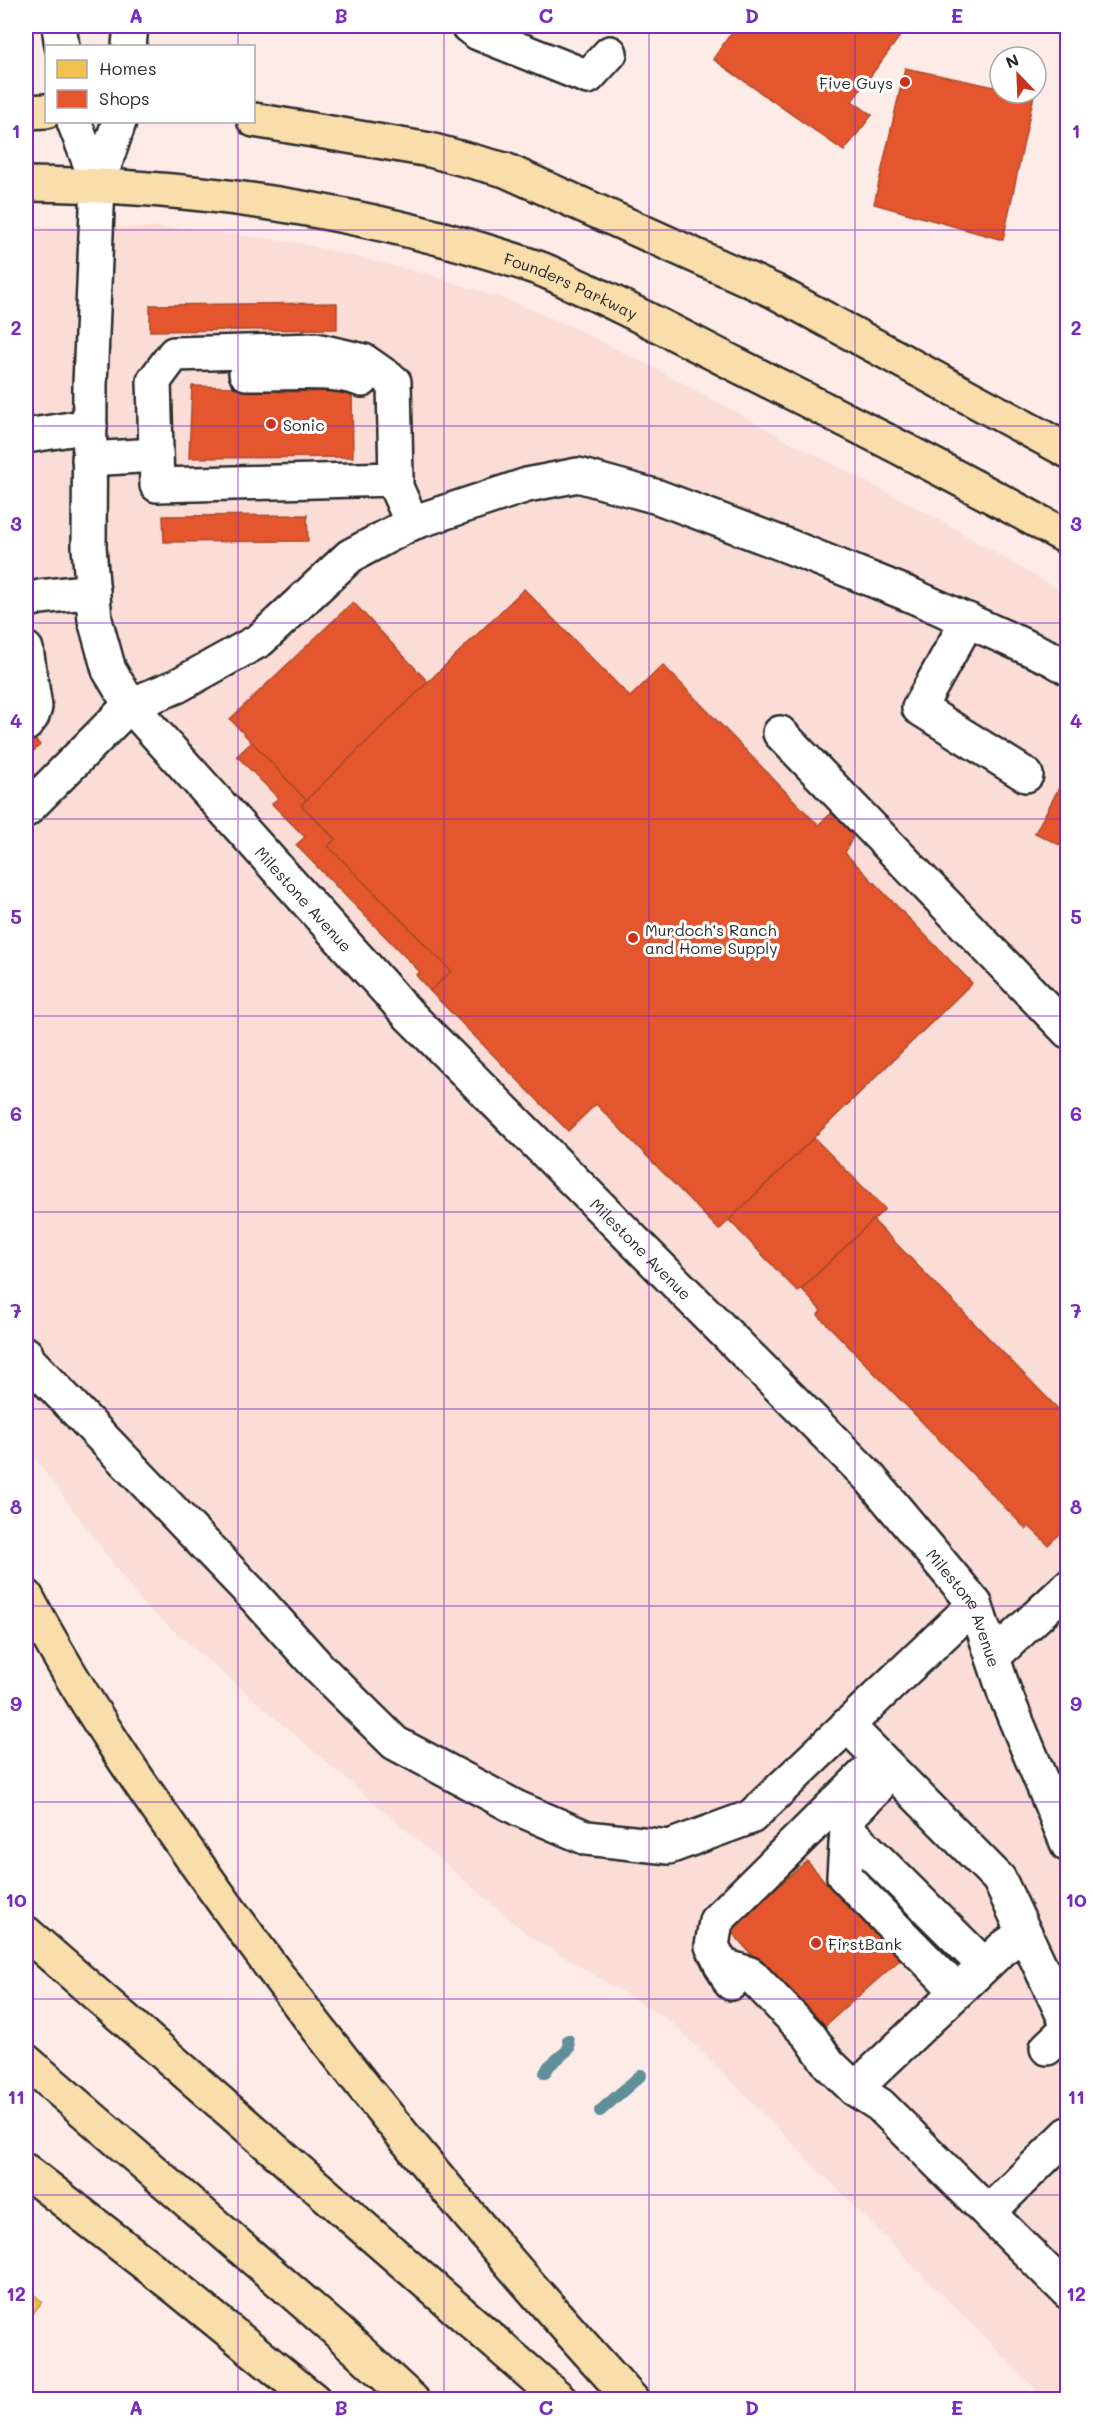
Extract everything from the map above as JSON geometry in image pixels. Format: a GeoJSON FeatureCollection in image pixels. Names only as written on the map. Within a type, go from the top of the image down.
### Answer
{"type":"FeatureCollection","features":[{"type":"Feature","properties":{"kind":"highway"},"geometry":{"type":"LineString","coordinates":[[26,112],[45,111]]}},
{"type":"Feature","properties":{"kind":"highway"},"geometry":{"type":"LineString","coordinates":[[255,120],[430,150],[505,170],[774,291],[1068,451]]}},
{"type":"Feature","properties":{"kind":"highway","name":"Founders Parkway"},"geometry":{"type":"LineString","coordinates":[[26,184],[98,184],[172,190],[328,212],[414,230],[541,269],[627,309],[955,476],[1068,538]]}},
{"type":"Feature","properties":{"kind":"highway"},"geometry":{"type":"LineString","coordinates":[[26,1596],[56,1653],[137,1781],[283,1986],[429,2168],[545,2305],[632,2400]]}},
{"type":"Feature","properties":{"kind":"highway"},"geometry":{"type":"LineString","coordinates":[[26,1933],[561,2400]]}},
{"type":"Feature","properties":{"kind":"highway"},"geometry":{"type":"LineString","coordinates":[[26,2061],[336,2330],[412,2400]]}},
{"type":"Feature","properties":{"kind":"highway"},"geometry":{"type":"LineString","coordinates":[[26,2170],[314,2400]]}},
{"type":"Feature","properties":{"kind":"street"},"geometry":{"type":"LineString","coordinates":[[59,26],[62,45]]}},
{"type":"Feature","properties":{"kind":"street"},"geometry":{"type":"LineString","coordinates":[[129,45],[131,26]]}},
{"type":"Feature","properties":{"kind":"street"},"geometry":{"type":"LineString","coordinates":[[468,26],[478,33],[588,77],[610,53]]}},
{"type":"Feature","properties":{"kind":"street"},"geometry":{"type":"LineString","coordinates":[[74,123],[98,184]]}},
{"type":"Feature","properties":{"kind":"street"},"geometry":{"type":"LineString","coordinates":[[98,184],[119,123]]}},
{"type":"Feature","properties":{"kind":"street","name":"Milestone Avenue"},"geometry":{"type":"LineString","coordinates":[[98,184],[90,426],[89,547],[95,620],[110,670],[130,705],[409,1015],[869,1477],[975,1604],[1005,1694],[1057,1785],[1068,1845]]}},
{"type":"Feature","properties":{"kind":"street"},"geometry":{"type":"LineString","coordinates":[[396,479],[158,485],[154,381],[174,354],[316,350],[364,361],[394,382],[395,422],[396,479],[396,487],[412,523]]}},
{"type":"Feature","properties":{"kind":"street"},"geometry":{"type":"LineString","coordinates":[[26,436],[90,426]]}},
{"type":"Feature","properties":{"kind":"street"},"geometry":{"type":"LineString","coordinates":[[90,459],[156,455]]}},
{"type":"Feature","properties":{"kind":"street"},"geometry":{"type":"LineString","coordinates":[[26,810],[130,705],[177,686],[260,640],[350,556],[412,523],[527,485],[578,475],[658,498],[903,592],[1068,668]]}},
{"type":"Feature","properties":{"kind":"street"},"geometry":{"type":"LineString","coordinates":[[26,602],[40,597],[93,591]]}},
{"type":"Feature","properties":{"kind":"street"},"geometry":{"type":"LineString","coordinates":[[968,620],[919,708],[1026,775]]}},
{"type":"Feature","properties":{"kind":"street"},"geometry":{"type":"LineString","coordinates":[[26,649],[36,707],[26,724]]}},
{"type":"Feature","properties":{"kind":"street"},"geometry":{"type":"LineString","coordinates":[[780,733],[1068,1031]]}},
{"type":"Feature","properties":{"kind":"street"},"geometry":{"type":"LineString","coordinates":[[26,1354],[28,1360],[255,1597],[321,1670],[395,1743],[517,1808],[587,1838],[669,1847],[751,1817],[975,1604]]}},
{"type":"Feature","properties":{"kind":"street"},"geometry":{"type":"LineString","coordinates":[[993,1657],[1068,1587]]}},
{"type":"Feature","properties":{"kind":"street"},"geometry":{"type":"LineString","coordinates":[[847,1725],[999,1879],[1025,1933],[1061,2034]]}},
{"type":"Feature","properties":{"kind":"street"},"geometry":{"type":"LineString","coordinates":[[887,1766],[809,1829],[716,1920],[712,1946],[736,1991],[796,2051],[829,2064],[855,2089],[880,2105],[1068,2292]]}},
{"type":"Feature","properties":{"kind":"street"},"geometry":{"type":"LineString","coordinates":[[846,1840],[849,1816],[887,1766]]}},
{"type":"Feature","properties":{"kind":"street"},"geometry":{"type":"LineString","coordinates":[[809,1829],[846,1840],[970,1978]]}},
{"type":"Feature","properties":{"kind":"street"},"geometry":{"type":"LineString","coordinates":[[855,2089],[970,1978],[1003,1948],[1025,1933]]}},
{"type":"Feature","properties":{"kind":"street"},"geometry":{"type":"LineString","coordinates":[[989,2212],[1068,2134]]}},
{"type":"Feature","properties":{"kind":"shaded area"},"geometry":{"type":"Polygon","coordinates":[[[26,227],[187,228],[299,243],[431,275],[509,301],[568,325],[670,376],[938,519],[1067,595],[1067,2399],[1046,2399],[673,2023],[527,1934],[144,1605],[26,1446],[26,227]]]}},
{"type":"Feature","properties":{"kind":"building: Homes"},"geometry":{"type":"Polygon","coordinates":[[[26,2287],[42,2302],[26,2321],[26,2287]]]}},
{"type":"Feature","properties":{"kind":"building: Shops"},"geometry":{"type":"Polygon","coordinates":[[[736,26],[904,26],[906,28],[852,101],[872,115],[844,151],[713,59],[736,26]]]}},
{"type":"Feature","properties":{"kind":"building: Shops"},"geometry":{"type":"Polygon","coordinates":[[[905,68],[988,85],[988,105],[1032,105],[1003,240],[874,204],[905,68]]]}},
{"type":"Feature","properties":{"kind":"building: Shops"},"geometry":{"type":"Polygon","coordinates":[[[337,303],[337,329],[150,331],[150,305],[337,303]]]}},
{"type":"Feature","properties":{"kind":"building: Shops","name":"Sonic"},"geometry":{"type":"Polygon","coordinates":[[[236,378],[277,379],[278,392],[352,391],[353,457],[189,458],[192,386],[236,387],[236,378]]]}},
{"type":"Feature","properties":{"kind":"building: Shops"},"geometry":{"type":"Polygon","coordinates":[[[307,515],[308,541],[164,542],[163,516],[307,515]]]}},
{"type":"Feature","properties":{"kind":"building: Shops"},"geometry":{"type":"Polygon","coordinates":[[[524,589],[630,697],[663,665],[818,825],[834,811],[855,832],[845,853],[972,983],[719,1230],[596,1104],[568,1131],[430,991],[451,971],[328,846],[335,839],[301,805],[524,589]]]}},
{"type":"Feature","properties":{"kind":"building: Shops"},"geometry":{"type":"Polygon","coordinates":[[[353,602],[428,682],[306,800],[230,719],[353,602]]]}},
{"type":"Feature","properties":{"kind":"building: Shops"},"geometry":{"type":"Polygon","coordinates":[[[26,730],[40,745],[26,758],[26,730]]]}},
{"type":"Feature","properties":{"kind":"building: Shops"},"geometry":{"type":"Polygon","coordinates":[[[252,742],[306,800],[301,805],[335,839],[328,846],[451,971],[430,991],[416,975],[420,972],[296,845],[305,837],[272,804],[278,798],[237,756],[252,742]]]}},
{"type":"Feature","properties":{"kind":"building: Shops"},"geometry":{"type":"Polygon","coordinates":[[[1068,771],[1068,849],[1035,833],[1068,771]]]}},
{"type":"Feature","properties":{"kind":"building: Shops"},"geometry":{"type":"Polygon","coordinates":[[[814,1138],[885,1209],[798,1292],[729,1220],[814,1138]]]}},
{"type":"Feature","properties":{"kind":"building: Shops"},"geometry":{"type":"Polygon","coordinates":[[[873,1220],[1068,1419],[1068,1526],[1048,1545],[1029,1526],[1026,1529],[818,1315],[821,1311],[802,1289],[873,1220]]]}},
{"type":"Feature","properties":{"kind":"building: Shops","name":"FirstBank"},"geometry":{"type":"Polygon","coordinates":[[[807,1861],[850,1910],[879,1885],[899,1908],[877,1928],[903,1957],[819,2031],[729,1929],[807,1861]]]}},
{"type":"Feature","properties":{"kind":"waterway"},"geometry":{"type":"LineString","coordinates":[[545,2073],[549,2066],[569,2049],[568,2040]]}},
{"type":"Feature","properties":{"kind":"waterway"},"geometry":{"type":"LineString","coordinates":[[600,2111],[641,2075]]}},
{"type":"Feature","properties":{"kind":"place","name":"Five Guys"},"geometry":{"type":"Point","coordinates":[905,82]}},
{"type":"Feature","properties":{"kind":"place","name":"Sonic"},"geometry":{"type":"Point","coordinates":[271,424]}},
{"type":"Feature","properties":{"kind":"place","name":"Murdoch's Ranch and Home Supply"},"geometry":{"type":"Point","coordinates":[633,938]}},
{"type":"Feature","properties":{"kind":"place","name":"FirstBank"},"geometry":{"type":"Point","coordinates":[816,1943]}}]}
